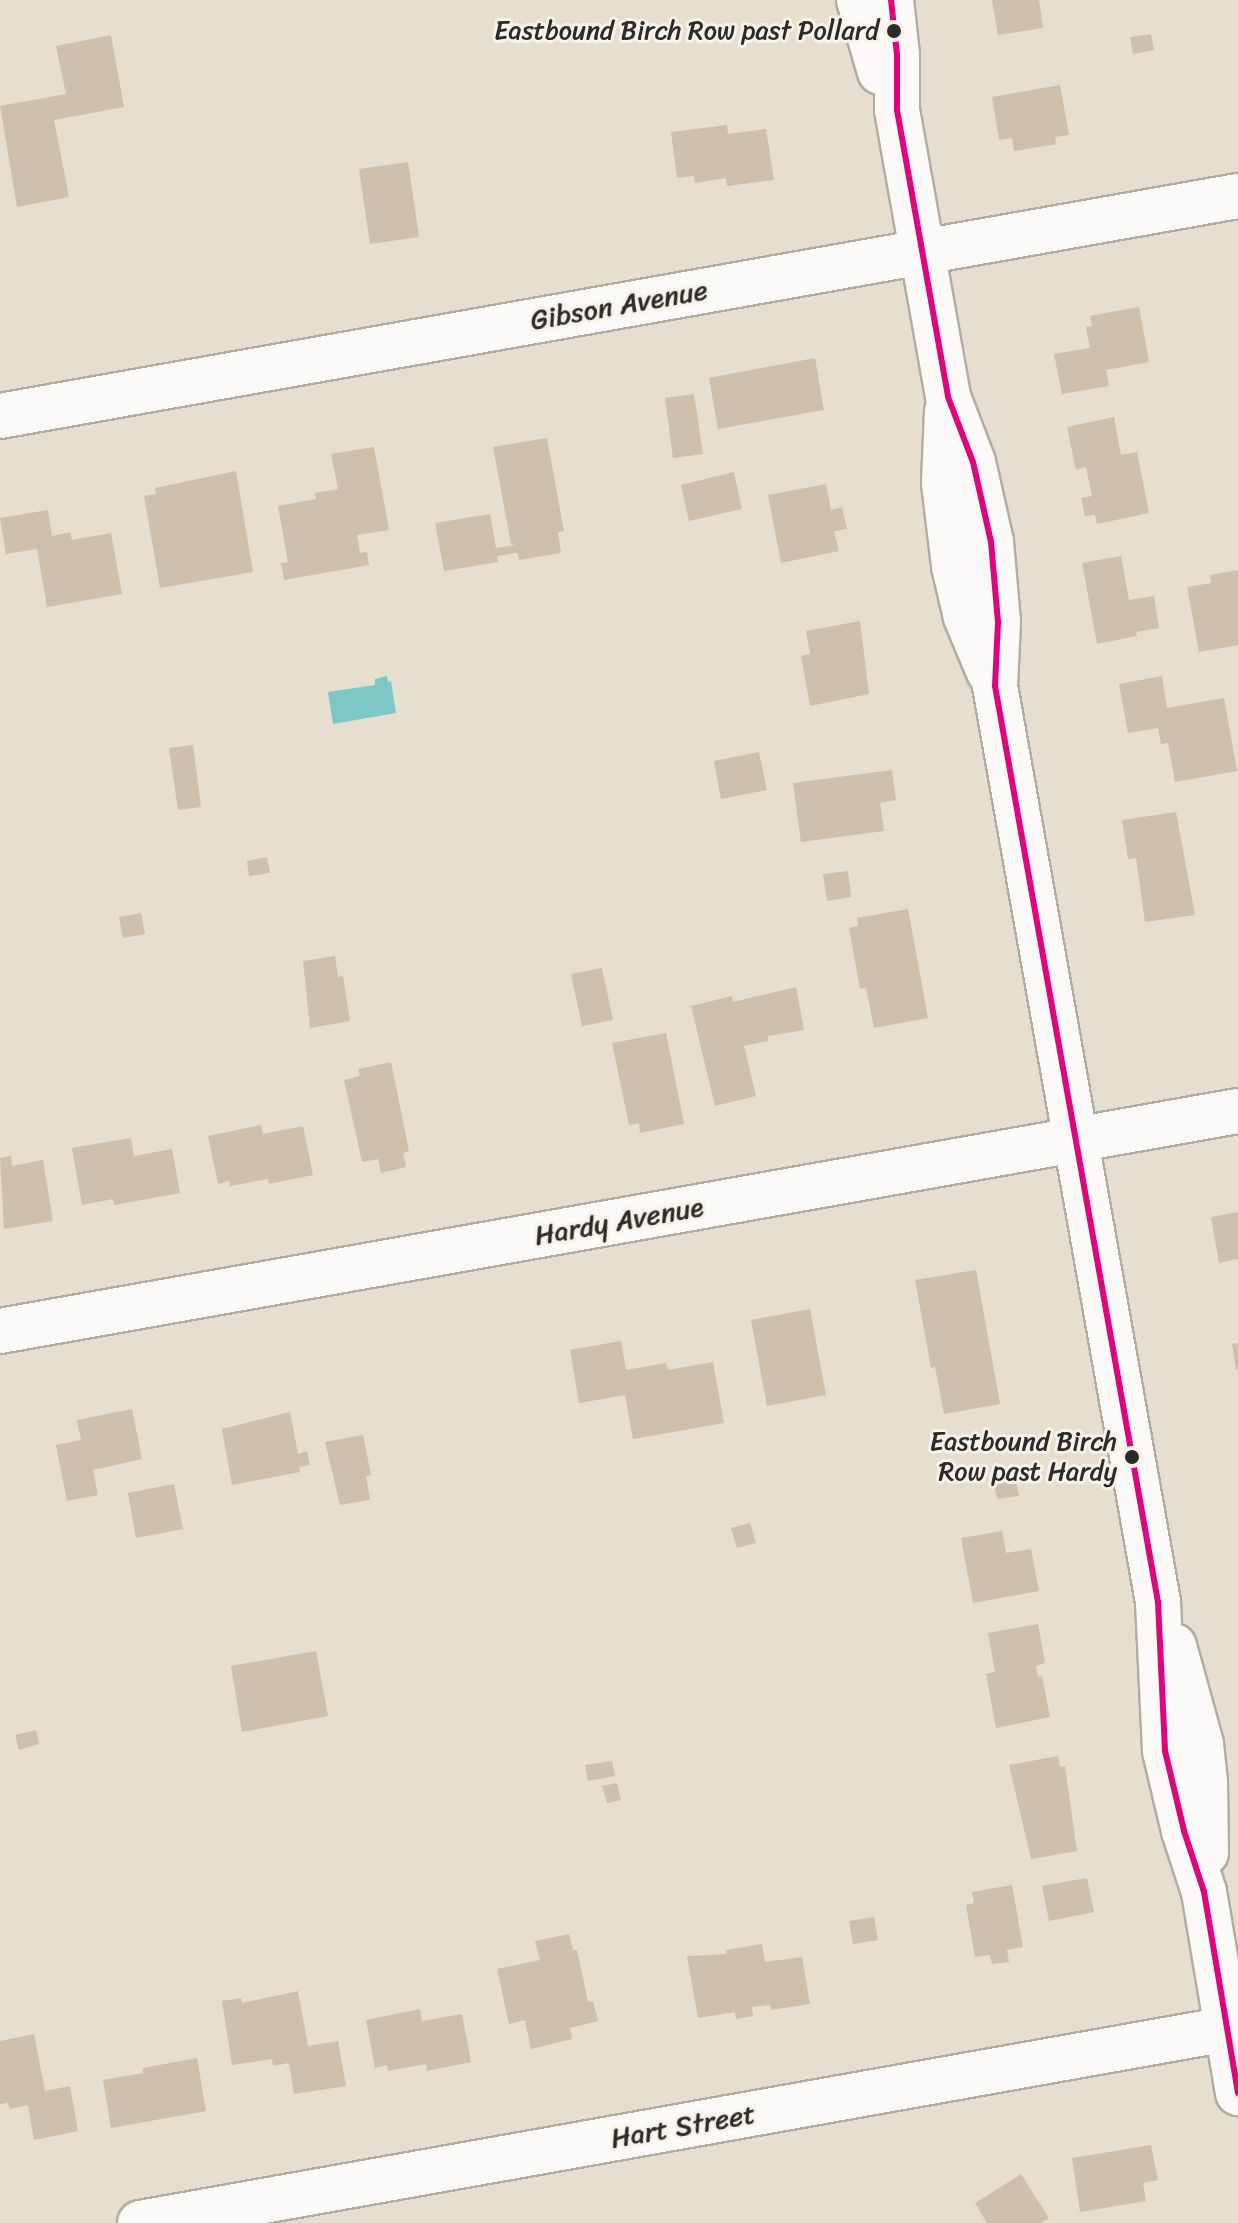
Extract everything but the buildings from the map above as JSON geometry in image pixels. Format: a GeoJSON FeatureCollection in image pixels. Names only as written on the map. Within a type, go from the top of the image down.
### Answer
{"type":"FeatureCollection","features":[{"type":"Feature","properties":{"kind":"street"},"geometry":{"type":"LineString","coordinates":[[859,0],[876,63],[897,110]]}},
{"type":"Feature","properties":{"kind":"street"},"geometry":{"type":"LineString","coordinates":[[891,0],[897,55],[897,110],[948,397],[944,483],[954,566],[966,617],[995,686],[1158,1602],[1180,1665],[1201,1744],[1207,1830],[1204,1892],[1238,2093]]}},
{"type":"Feature","properties":{"kind":"street","name":"Gibson Avenue"},"geometry":{"type":"LineString","coordinates":[[0,416],[1238,196]]}},
{"type":"Feature","properties":{"kind":"street","name":"Hardy Avenue"},"geometry":{"type":"LineString","coordinates":[[0,1331],[1238,1111]]}},
{"type":"Feature","properties":{"kind":"street","name":"Hart Street"},"geometry":{"type":"LineString","coordinates":[[140,2223],[1227,2029]]}},
{"type":"Feature","properties":{"kind":"water"},"geometry":{"type":"Polygon","coordinates":[[[387,676],[388,682],[391,681],[396,713],[333,724],[328,692],[375,685],[375,679],[387,676]]]}},
{"type":"Feature","properties":{"kind":"transit line"},"geometry":{"type":"LineString","coordinates":[[891,0],[897,55],[897,110],[948,397],[973,462],[991,542],[998,622],[995,686],[1158,1602],[1165,1751],[1184,1831],[1204,1892],[1238,2093]]}},
{"type":"Feature","properties":{"kind":"place","name":"Eastbound Birch Row past Pollard"},"geometry":{"type":"Point","coordinates":[894,31]}},
{"type":"Feature","properties":{"kind":"place","name":"Eastbound Birch Row past Hardy"},"geometry":{"type":"Point","coordinates":[1132,1457]}}]}
